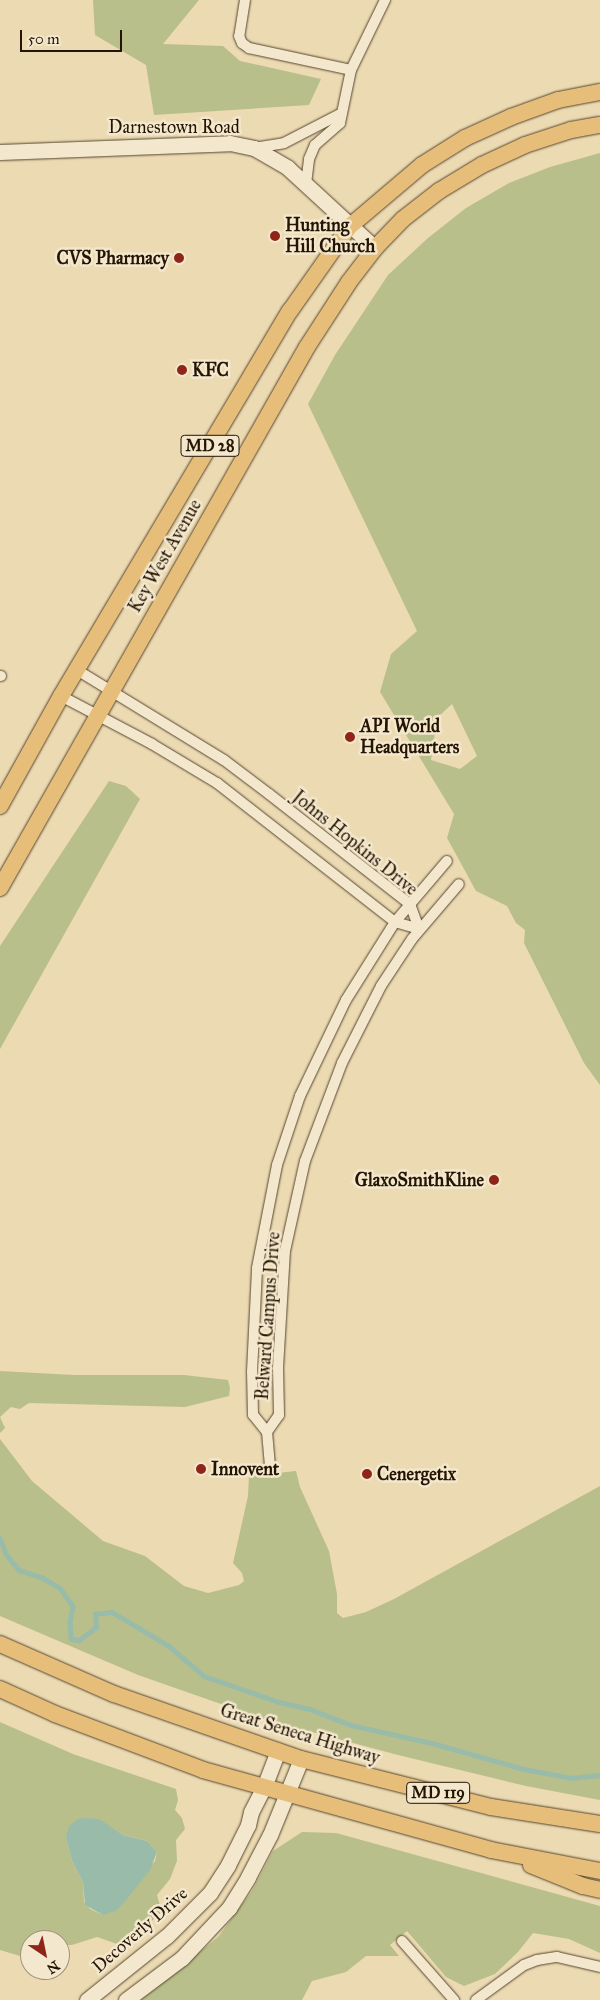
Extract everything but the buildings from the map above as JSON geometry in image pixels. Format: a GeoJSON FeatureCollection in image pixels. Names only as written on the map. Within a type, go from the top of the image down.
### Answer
{"type":"FeatureCollection","features":[{"type":"Feature","properties":{"kind":"main road","name":"MD 28"},"geometry":{"type":"LineString","coordinates":[[349,227],[422,165],[465,138],[511,117],[558,100],[600,92]]}},
{"type":"Feature","properties":{"kind":"main road","name":"MD 28"},"geometry":{"type":"LineString","coordinates":[[375,248],[403,220],[439,191],[482,165],[525,145],[571,130],[600,125]]}},
{"type":"Feature","properties":{"kind":"main road","name":"Key West Avenue"},"geometry":{"type":"LineString","coordinates":[[0,806],[61,696],[290,310],[349,227]]}},
{"type":"Feature","properties":{"kind":"main road","name":"Key West Avenue"},"geometry":{"type":"LineString","coordinates":[[0,888],[307,347],[348,282],[375,248]]}},
{"type":"Feature","properties":{"kind":"main road","name":"Great Seneca Highway"},"geometry":{"type":"LineString","coordinates":[[0,1644],[114,1694],[301,1759],[490,1807],[600,1824]]}},
{"type":"Feature","properties":{"kind":"main road","name":"MD 119"},"geometry":{"type":"LineString","coordinates":[[0,1689],[55,1714],[203,1770],[491,1850],[600,1871]]}},
{"type":"Feature","properties":{"kind":"main road"},"geometry":{"type":"LineString","coordinates":[[491,1850],[583,1886],[600,1890]]}},
{"type":"Feature","properties":{"kind":"street"},"geometry":{"type":"LineString","coordinates":[[245,0],[239,36],[242,44],[249,48],[351,70]]}},
{"type":"Feature","properties":{"kind":"street"},"geometry":{"type":"LineString","coordinates":[[306,184],[309,159],[315,145],[340,123],[351,70],[386,0]]}},
{"type":"Feature","properties":{"kind":"street"},"geometry":{"type":"LineString","coordinates":[[254,148],[284,143],[342,113]]}},
{"type":"Feature","properties":{"kind":"street","name":"Darnestown Road"},"geometry":{"type":"LineString","coordinates":[[0,152],[230,144],[254,148],[288,168],[349,227],[375,248]]}},
{"type":"Feature","properties":{"kind":"street","name":"Johns Hopkins Drive"},"geometry":{"type":"LineString","coordinates":[[77,670],[224,760],[410,904],[420,929]]}},
{"type":"Feature","properties":{"kind":"street","name":"Johns Hopkins Drive"},"geometry":{"type":"LineString","coordinates":[[61,696],[152,744],[217,783],[395,922],[420,929]]}},
{"type":"Feature","properties":{"kind":"street","name":"Belward Campus Drive"},"geometry":{"type":"LineString","coordinates":[[446,861],[395,922],[346,1000],[300,1096],[271,1188],[257,1268],[252,1372],[253,1415],[267,1432],[278,1415],[278,1368],[285,1251],[301,1171],[342,1063],[381,986],[420,929],[459,884]]}},
{"type":"Feature","properties":{"kind":"street"},"geometry":{"type":"LineString","coordinates":[[267,1432],[270,1466]]}},
{"type":"Feature","properties":{"kind":"street","name":"Decoverly Drive"},"geometry":{"type":"LineString","coordinates":[[87,2000],[168,1936],[210,1893],[228,1866],[264,1787],[278,1750]]}},
{"type":"Feature","properties":{"kind":"street"},"geometry":{"type":"LineString","coordinates":[[126,2000],[182,1958],[229,1908],[261,1852],[301,1759]]}},
{"type":"Feature","properties":{"kind":"street"},"geometry":{"type":"LineString","coordinates":[[402,1941],[454,2000]]}},
{"type":"Feature","properties":{"kind":"street"},"geometry":{"type":"LineString","coordinates":[[476,2000],[517,1970],[537,1960],[557,1956],[600,1967]]}},
{"type":"Feature","properties":{"kind":"green space"},"geometry":{"type":"Polygon","coordinates":[[[93,0],[199,0],[163,44],[223,46],[240,61],[321,79],[309,105],[154,115],[146,65],[95,35],[93,0]]]}},
{"type":"Feature","properties":{"kind":"green space"},"geometry":{"type":"Polygon","coordinates":[[[600,153],[600,1085],[584,1063],[524,943],[525,930],[516,923],[507,906],[476,891],[447,838],[454,814],[380,692],[391,654],[417,631],[308,404],[335,355],[388,275],[428,238],[466,208],[509,183],[550,167],[600,153]],[[452,704],[437,718],[431,760],[460,769],[477,756],[452,704]]]}},
{"type":"Feature","properties":{"kind":"green space"},"geometry":{"type":"Polygon","coordinates":[[[109,781],[126,786],[140,799],[0,1049],[0,946],[109,781]]]}},
{"type":"Feature","properties":{"kind":"green space"},"geometry":{"type":"Polygon","coordinates":[[[0,1371],[74,1375],[184,1375],[228,1380],[230,1388],[229,1396],[185,1407],[29,1403],[20,1409],[11,1407],[0,1417],[0,1371]]]}},
{"type":"Feature","properties":{"kind":"green space"},"geometry":{"type":"Polygon","coordinates":[[[0,1417],[5,1428],[0,1433],[0,1417]]]}},
{"type":"Feature","properties":{"kind":"green space"},"geometry":{"type":"Polygon","coordinates":[[[0,1439],[32,1481],[103,1541],[145,1556],[184,1586],[208,1593],[239,1585],[244,1581],[242,1573],[233,1563],[248,1496],[249,1476],[296,1471],[300,1487],[329,1551],[337,1594],[337,1613],[343,1618],[366,1612],[394,1599],[600,1486],[600,1800],[526,1786],[398,1755],[267,1720],[138,1675],[0,1616],[0,1439]]]}},
{"type":"Feature","properties":{"kind":"green space"},"geometry":{"type":"Polygon","coordinates":[[[0,1722],[73,1754],[176,1789],[178,1800],[175,1810],[182,1818],[185,1829],[176,1840],[177,1861],[170,1879],[157,1895],[162,1912],[123,1946],[97,1937],[70,1945],[70,1930],[20,1930],[20,1956],[0,1950],[0,1722]],[[104,1823],[66,1838],[72,1861],[83,1882],[84,1902],[90,1909],[103,1915],[155,1861],[157,1852],[147,1841],[123,1835],[104,1823]]]}},
{"type":"Feature","properties":{"kind":"green space"},"geometry":{"type":"Polygon","coordinates":[[[302,1832],[336,1833],[600,1906],[600,1953],[569,1939],[533,1933],[518,1952],[495,1974],[464,1986],[446,1977],[407,1931],[390,1945],[399,1956],[366,1956],[346,1972],[312,1981],[302,2000],[141,2000],[218,1937],[252,1891],[273,1851],[302,1832]]]}},
{"type":"Feature","properties":{"kind":"shaded area"},"geometry":{"type":"Polygon","coordinates":[[[78,1819],[99,1819],[123,1835],[147,1841],[157,1852],[150,1870],[123,1904],[117,1910],[103,1915],[85,1905],[83,1882],[72,1861],[66,1838],[69,1826],[78,1819]]]}},
{"type":"Feature","properties":{"kind":"waterway"},"geometry":{"type":"LineString","coordinates":[[0,1538],[6,1554],[19,1570],[43,1578],[60,1588],[73,1606],[70,1623],[71,1639],[79,1640],[96,1627],[95,1614],[112,1612],[169,1646],[204,1676],[279,1702],[310,1709],[351,1725],[432,1743],[524,1769],[572,1778],[600,1775]]}},
{"type":"Feature","properties":{"kind":"place","name":"Hunting Hill Church"},"geometry":{"type":"Point","coordinates":[275,236]}},
{"type":"Feature","properties":{"kind":"place","name":"CVS Pharmacy"},"geometry":{"type":"Point","coordinates":[179,258]}},
{"type":"Feature","properties":{"kind":"place","name":"KFC"},"geometry":{"type":"Point","coordinates":[182,370]}},
{"type":"Feature","properties":{"kind":"place","name":"API World Headquarters"},"geometry":{"type":"Point","coordinates":[350,737]}},
{"type":"Feature","properties":{"kind":"place","name":"GlaxoSmithKline"},"geometry":{"type":"Point","coordinates":[494,1180]}},
{"type":"Feature","properties":{"kind":"place","name":"Innovent"},"geometry":{"type":"Point","coordinates":[201,1469]}},
{"type":"Feature","properties":{"kind":"place","name":"Cenergetix"},"geometry":{"type":"Point","coordinates":[367,1474]}}]}
